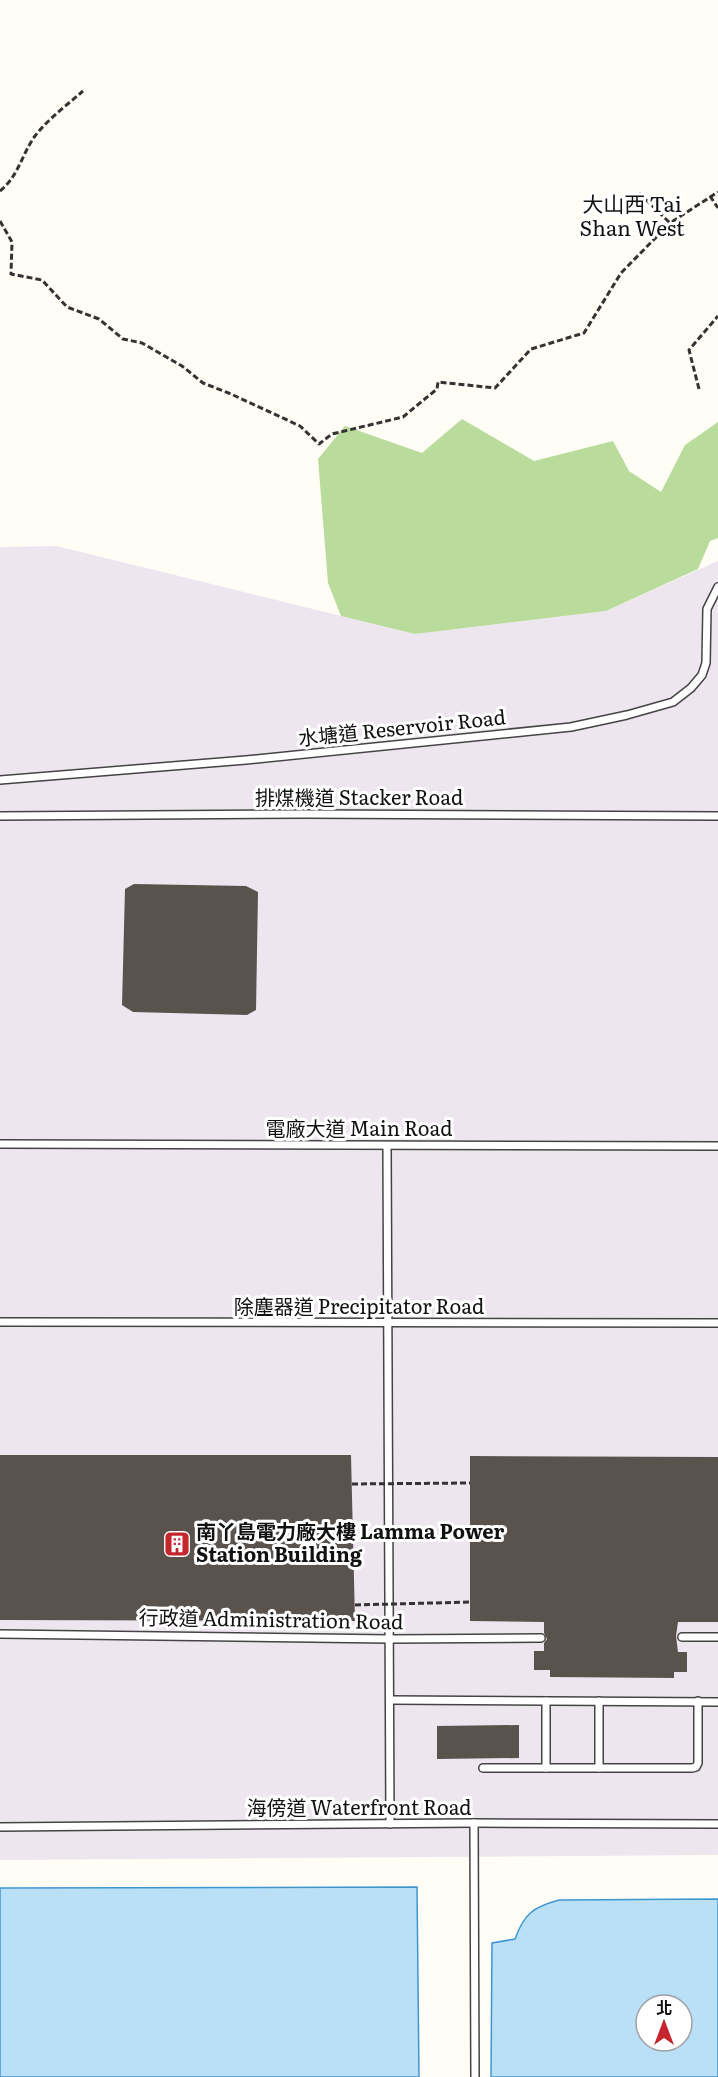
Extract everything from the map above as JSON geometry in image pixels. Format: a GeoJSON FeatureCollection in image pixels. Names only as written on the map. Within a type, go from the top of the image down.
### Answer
{"type":"FeatureCollection","features":[{"type":"Feature","properties":{"kind":"lane","name":"水塘道 Reservoir Road"},"geometry":{"type":"LineString","coordinates":[[0,780],[258,759],[547,730],[627,715],[673,702],[691,688],[702,675],[706,663],[707,609],[718,587]]}},
{"type":"Feature","properties":{"kind":"lane","name":"排煤機道 Stacker Road"},"geometry":{"type":"LineString","coordinates":[[0,816],[304,814],[718,816]]}},
{"type":"Feature","properties":{"kind":"lane","name":"電廠大道 Main Road"},"geometry":{"type":"LineString","coordinates":[[0,1144],[718,1146]]}},
{"type":"Feature","properties":{"kind":"lane"},"geometry":{"type":"LineString","coordinates":[[387,1146],[390,1824]]}},
{"type":"Feature","properties":{"kind":"lane","name":"除塵器道 Precipitator Road"},"geometry":{"type":"LineString","coordinates":[[0,1322],[718,1323]]}},
{"type":"Feature","properties":{"kind":"lane","name":"行政道 Administration Road"},"geometry":{"type":"LineString","coordinates":[[0,1634],[390,1639],[541,1638]]}},
{"type":"Feature","properties":{"kind":"lane"},"geometry":{"type":"LineString","coordinates":[[682,1637],[718,1637]]}},
{"type":"Feature","properties":{"kind":"lane"},"geometry":{"type":"LineString","coordinates":[[390,1701],[718,1702]]}},
{"type":"Feature","properties":{"kind":"lane"},"geometry":{"type":"LineString","coordinates":[[546,1701],[546,1768]]}},
{"type":"Feature","properties":{"kind":"lane"},"geometry":{"type":"LineString","coordinates":[[599,1701],[599,1768]]}},
{"type":"Feature","properties":{"kind":"lane"},"geometry":{"type":"LineString","coordinates":[[483,1768],[696,1767],[698,1701]]}},
{"type":"Feature","properties":{"kind":"lane"},"geometry":{"type":"LineString","coordinates":[[474,1823],[475,2077]]}},
{"type":"Feature","properties":{"kind":"lane","name":"海傍道 Waterfront Road"},"geometry":{"type":"LineString","coordinates":[[0,1827],[474,1823],[718,1824]]}},
{"type":"Feature","properties":{"kind":"path"},"geometry":{"type":"LineString","coordinates":[[0,191],[10,183],[36,136],[63,107],[83,91]]}},
{"type":"Feature","properties":{"kind":"path"},"geometry":{"type":"LineString","coordinates":[[0,221],[12,242],[11,274],[42,280],[67,307],[99,319],[123,339],[142,343],[182,366],[203,383],[300,426],[319,444],[332,434],[403,417],[437,389],[438,382],[495,388],[531,349],[584,333],[621,273],[670,223],[718,192]]}},
{"type":"Feature","properties":{"kind":"path"},"geometry":{"type":"LineString","coordinates":[[639,194],[670,223]]}},
{"type":"Feature","properties":{"kind":"path"},"geometry":{"type":"LineString","coordinates":[[710,196],[718,208]]}},
{"type":"Feature","properties":{"kind":"path"},"geometry":{"type":"LineString","coordinates":[[699,389],[689,350],[718,316]]}},
{"type":"Feature","properties":{"kind":"path"},"geometry":{"type":"LineString","coordinates":[[352,1484],[470,1483]]}},
{"type":"Feature","properties":{"kind":"path"},"geometry":{"type":"LineString","coordinates":[[355,1605],[470,1602]]}},
{"type":"Feature","properties":{"kind":"shaded area"},"geometry":{"type":"Polygon","coordinates":[[[57,546],[415,634],[606,611],[718,561],[718,1855],[0,1860],[0,547],[57,546]]]}},
{"type":"Feature","properties":{"kind":"green space"},"geometry":{"type":"Polygon","coordinates":[[[462,419],[534,461],[613,441],[629,471],[661,492],[685,445],[718,422],[718,538],[710,541],[698,569],[606,611],[415,634],[341,616],[328,583],[318,459],[345,426],[422,453],[462,419]]]}},
{"type":"Feature","properties":{"kind":"water"},"geometry":{"type":"Polygon","coordinates":[[[417,1887],[419,2077],[0,2077],[0,1888],[417,1887]]]}},
{"type":"Feature","properties":{"kind":"water"},"geometry":{"type":"Polygon","coordinates":[[[718,1899],[718,2077],[491,2077],[492,1943],[515,1939],[526,1918],[542,1906],[559,1900],[718,1899]]]}},
{"type":"Feature","properties":{"kind":"building"},"geometry":{"type":"Polygon","coordinates":[[[134,884],[246,886],[258,892],[256,1010],[247,1015],[133,1012],[122,1005],[125,889],[134,884]]]}},
{"type":"Feature","properties":{"kind":"building","name":"南丫島電力廠大樓 Lamma Power Station Building"},"geometry":{"type":"Polygon","coordinates":[[[0,1455],[351,1455],[355,1621],[0,1620],[0,1455]]]}},
{"type":"Feature","properties":{"kind":"building"},"geometry":{"type":"Polygon","coordinates":[[[470,1456],[718,1457],[718,1622],[678,1622],[676,1636],[678,1652],[687,1652],[687,1672],[674,1672],[674,1678],[550,1677],[550,1670],[534,1670],[534,1651],[544,1651],[544,1643],[547,1639],[544,1633],[544,1622],[470,1621],[470,1456]]]}},
{"type":"Feature","properties":{"kind":"building"},"geometry":{"type":"Polygon","coordinates":[[[519,1725],[519,1758],[437,1759],[437,1726],[519,1725]]]}},
{"type":"Feature","properties":{"kind":"place","name":"南丫島電力廠大樓 Lamma Power Station Building"},"geometry":{"type":"Point","coordinates":[177,1544]}},
{"type":"Feature","properties":{"kind":"district","name":"大山西 Tai Shan West"},"geometry":{"type":"Point","coordinates":[632,217]}}]}
